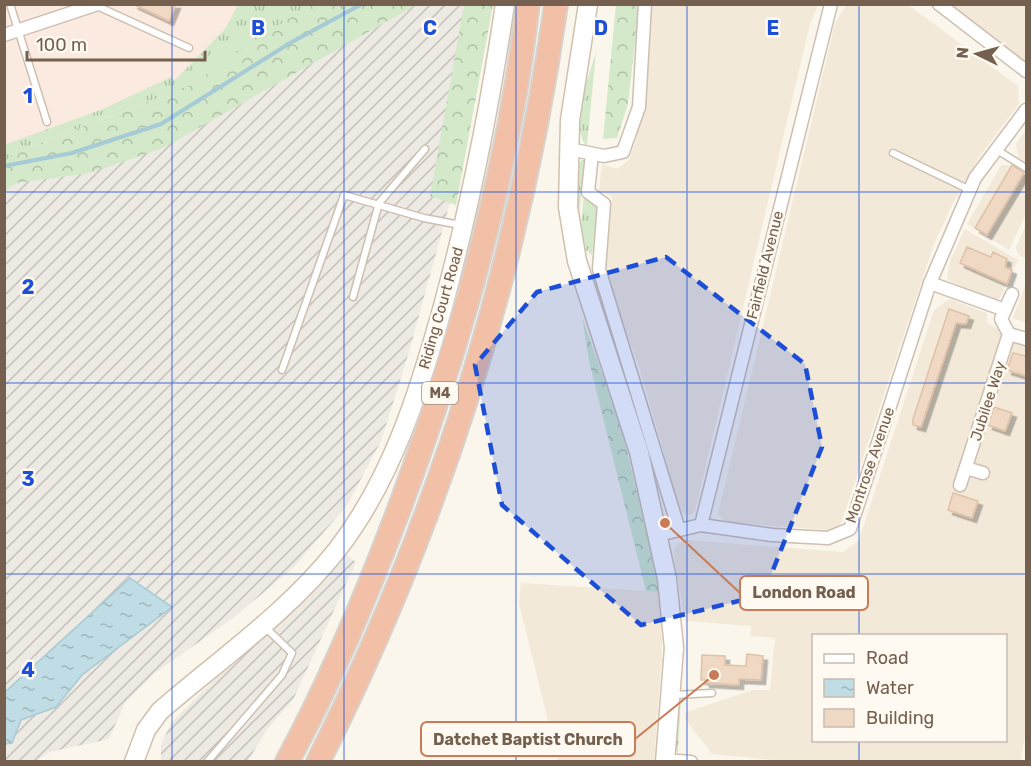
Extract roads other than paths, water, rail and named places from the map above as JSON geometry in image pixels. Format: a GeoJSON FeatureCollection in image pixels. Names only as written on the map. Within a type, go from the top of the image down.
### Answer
{"type":"FeatureCollection","features":[{"type":"Feature","properties":{"kind":"highway","name":"M4"},"geometry":{"type":"LineString","coordinates":[[287,762],[367,590],[440,392],[457,339],[495,189],[515,93],[528,4]]}},
{"type":"Feature","properties":{"kind":"highway","name":"M4"},"geometry":{"type":"LineString","coordinates":[[318,762],[368,659],[415,547],[444,468],[479,358],[498,294],[524,185],[543,90],[556,4]]}},
{"type":"Feature","properties":{"kind":"street","name":"Riding Court Road"},"geometry":{"type":"LineString","coordinates":[[134,762],[147,730],[160,711],[263,625],[324,565],[357,522],[378,486],[399,442],[416,395],[464,226],[482,140],[505,4]]}},
{"type":"Feature","properties":{"kind":"street"},"geometry":{"type":"LineString","coordinates":[[588,4],[570,120],[568,207],[577,261],[639,452],[672,613],[670,695],[665,761],[691,762]]}},
{"type":"Feature","properties":{"kind":"street"},"geometry":{"type":"LineString","coordinates":[[569,149],[604,156],[623,152],[639,107],[645,4]]}},
{"type":"Feature","properties":{"kind":"street","name":"Fairfield Avenue"},"geometry":{"type":"LineString","coordinates":[[701,525],[831,4]]}},
{"type":"Feature","properties":{"kind":"street"},"geometry":{"type":"LineString","coordinates":[[939,4],[1026,71]]}},
{"type":"Feature","properties":{"kind":"street"},"geometry":{"type":"LineString","coordinates":[[4,35],[97,5]]}},
{"type":"Feature","properties":{"kind":"street","name":"Montrose Avenue"},"geometry":{"type":"LineString","coordinates":[[658,536],[701,525],[772,535],[828,538],[850,529],[930,283],[975,177],[1026,110]]}},
{"type":"Feature","properties":{"kind":"street"},"geometry":{"type":"LineString","coordinates":[[592,154],[588,192],[604,204],[599,268],[679,530]]}},
{"type":"Feature","properties":{"kind":"street"},"geometry":{"type":"LineString","coordinates":[[930,283],[1003,315]]}},
{"type":"Feature","properties":{"kind":"street"},"geometry":{"type":"LineString","coordinates":[[1012,294],[1003,315],[1010,334],[1026,339]]}},
{"type":"Feature","properties":{"kind":"street","name":"Jubilee Way"},"geometry":{"type":"LineString","coordinates":[[960,486],[1010,334]]}},
{"type":"Feature","properties":{"kind":"street"},"geometry":{"type":"LineString","coordinates":[[966,468],[983,473]]}},
{"type":"Feature","properties":{"kind":"lane"},"geometry":{"type":"LineString","coordinates":[[10,4],[47,122]]}},
{"type":"Feature","properties":{"kind":"lane"},"geometry":{"type":"LineString","coordinates":[[97,5],[189,48]]}},
{"type":"Feature","properties":{"kind":"lane"},"geometry":{"type":"LineString","coordinates":[[353,297],[379,203],[425,149]]}},
{"type":"Feature","properties":{"kind":"lane"},"geometry":{"type":"LineString","coordinates":[[997,150],[1026,168]]}},
{"type":"Feature","properties":{"kind":"lane"},"geometry":{"type":"LineString","coordinates":[[893,153],[970,190]]}},
{"type":"Feature","properties":{"kind":"lane"},"geometry":{"type":"LineString","coordinates":[[282,370],[344,195],[379,203],[424,218],[464,226]]}},
{"type":"Feature","properties":{"kind":"lane"},"geometry":{"type":"LineString","coordinates":[[207,762],[282,675],[292,653],[263,625]]}},
{"type":"Feature","properties":{"kind":"lane"},"geometry":{"type":"LineString","coordinates":[[670,695],[712,693]]}},
{"type":"Feature","properties":{"kind":"water"},"geometry":{"type":"Polygon","coordinates":[[[130,578],[172,607],[82,675],[56,707],[21,720],[12,743],[5,744],[5,692],[130,578]]]}},
{"type":"Feature","properties":{"kind":"waterway"},"geometry":{"type":"LineString","coordinates":[[4,166],[72,153],[161,124],[290,43],[362,4]]}},
{"type":"Feature","properties":{"kind":"place","name":"London Road"},"geometry":{"type":"Point","coordinates":[665,523]}},
{"type":"Feature","properties":{"kind":"place","name":"Datchet Baptist Church"},"geometry":{"type":"Point","coordinates":[714,675]}}]}
